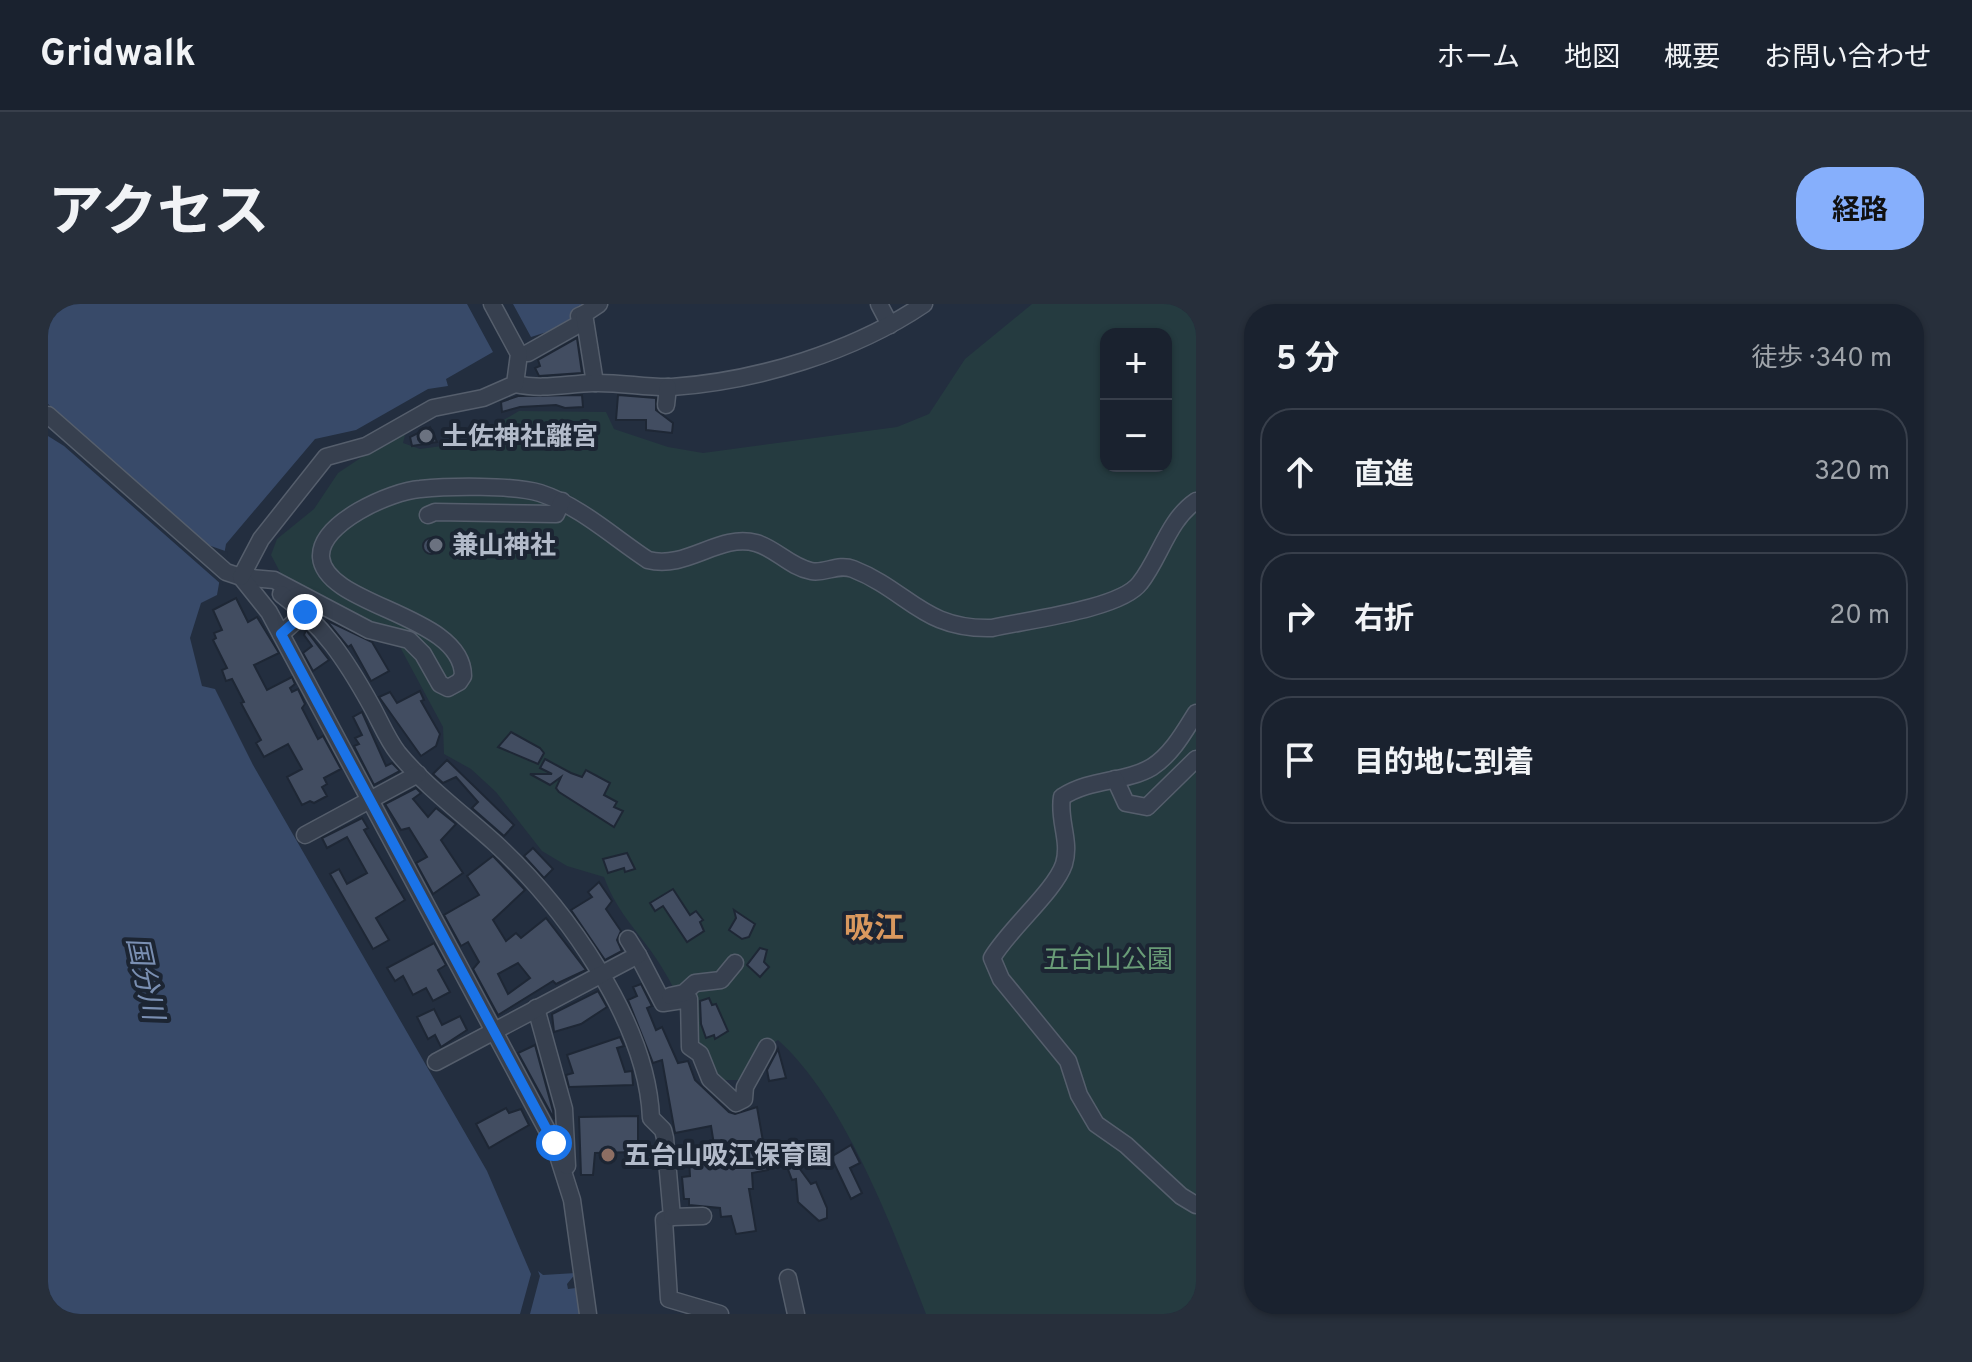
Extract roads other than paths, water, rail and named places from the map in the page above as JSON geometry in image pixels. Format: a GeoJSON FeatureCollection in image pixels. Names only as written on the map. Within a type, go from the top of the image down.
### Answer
{"type":"FeatureCollection","features":[{"type":"Feature","properties":{"kind":"street"},"geometry":{"type":"LineString","coordinates":[[492,304],[519,354],[515,384]]}},
{"type":"Feature","properties":{"kind":"street"},"geometry":{"type":"LineString","coordinates":[[528,353],[581,323],[579,316],[599,304]]}},
{"type":"Feature","properties":{"kind":"street"},"geometry":{"type":"LineString","coordinates":[[879,304],[890,325]]}},
{"type":"Feature","properties":{"kind":"street"},"geometry":{"type":"LineString","coordinates":[[234,575],[326,457],[366,446],[433,408],[483,398],[515,384],[534,388],[595,383],[668,387],[742,378],[825,352],[890,325],[924,304]]}},
{"type":"Feature","properties":{"kind":"street"},"geometry":{"type":"LineString","coordinates":[[584,314],[595,383]]}},
{"type":"Feature","properties":{"kind":"street"},"geometry":{"type":"LineString","coordinates":[[666,405],[668,387]]}},
{"type":"Feature","properties":{"kind":"street"},"geometry":{"type":"LineString","coordinates":[[48,415],[234,575],[281,634],[491,1031],[554,1143],[566,1174]]}},
{"type":"Feature","properties":{"kind":"street"},"geometry":{"type":"LineString","coordinates":[[234,575],[274,580],[369,630],[409,640],[423,654],[440,684],[448,688],[463,676],[458,657],[403,613],[352,593],[323,567],[321,553],[340,522],[381,500],[419,489],[519,488],[562,501],[648,560],[672,563],[730,544],[752,542],[811,571],[854,569],[936,620],[974,628],[992,628],[1122,599],[1140,584],[1179,516],[1196,501]]}},
{"type":"Feature","properties":{"kind":"street"},"geometry":{"type":"LineString","coordinates":[[428,515],[435,512],[556,514],[562,501]]}},
{"type":"Feature","properties":{"kind":"street"},"geometry":{"type":"LineString","coordinates":[[260,579],[310,616],[346,660],[395,750],[498,846],[561,919],[603,976],[643,1070],[650,1094],[651,1118],[663,1130],[672,1217]]}},
{"type":"Feature","properties":{"kind":"street"},"geometry":{"type":"LineString","coordinates":[[281,634],[298,619],[310,616]]}},
{"type":"Feature","properties":{"kind":"street"},"geometry":{"type":"LineString","coordinates":[[1196,713],[1169,753],[1150,768],[1115,779],[1092,782],[1062,797],[1060,810],[1067,846],[1063,867],[1025,919],[1004,938],[992,958],[1001,979],[1068,1061],[1079,1095],[1096,1124],[1126,1145],[1181,1196],[1196,1205]]}},
{"type":"Feature","properties":{"kind":"street"},"geometry":{"type":"LineString","coordinates":[[1115,779],[1126,803],[1147,807],[1196,759]]}},
{"type":"Feature","properties":{"kind":"street"},"geometry":{"type":"LineString","coordinates":[[305,835],[418,774]]}},
{"type":"Feature","properties":{"kind":"street"},"geometry":{"type":"LineString","coordinates":[[628,939],[663,1003],[689,999],[690,1047],[700,1054],[710,1079],[736,1103],[744,1099],[745,1087],[767,1047]]}},
{"type":"Feature","properties":{"kind":"street"},"geometry":{"type":"LineString","coordinates":[[436,1062],[638,955]]}},
{"type":"Feature","properties":{"kind":"street"},"geometry":{"type":"LineString","coordinates":[[661,998],[684,993],[695,983],[721,980],[735,963]]}},
{"type":"Feature","properties":{"kind":"street"},"geometry":{"type":"LineString","coordinates":[[536,1008],[564,1109],[566,1174],[588,1314]]}},
{"type":"Feature","properties":{"kind":"street"},"geometry":{"type":"LineString","coordinates":[[703,1216],[664,1220],[669,1299],[720,1314]]}},
{"type":"Feature","properties":{"kind":"street"},"geometry":{"type":"LineString","coordinates":[[788,1278],[796,1314]]}},
{"type":"Feature","properties":{"kind":"water","name":"国分川"},"geometry":{"type":"Polygon","coordinates":[[[48,304],[467,304],[493,352],[446,379],[448,386],[428,389],[356,430],[315,439],[226,544],[217,595],[201,603],[190,638],[202,686],[215,689],[253,765],[487,1171],[531,1274],[520,1314],[48,1314],[48,304]]]}},
{"type":"Feature","properties":{"kind":"water"},"geometry":{"type":"Polygon","coordinates":[[[513,304],[591,304],[570,323],[531,337],[513,304]]]}},
{"type":"Feature","properties":{"kind":"water"},"geometry":{"type":"Polygon","coordinates":[[[538,1271],[543,1275],[576,1273],[567,1284],[568,1289],[576,1288],[580,1314],[530,1314],[540,1276],[538,1271]]]}},
{"type":"Feature","properties":{"kind":"place","name":"土佐神社離宮"},"geometry":{"type":"Point","coordinates":[426,436]}},
{"type":"Feature","properties":{"kind":"place","name":"兼山神社"},"geometry":{"type":"Point","coordinates":[436,545]}},
{"type":"Feature","properties":{"kind":"place","name":"五台山吸江保育園"},"geometry":{"type":"Point","coordinates":[608,1155]}},
{"type":"Feature","properties":{"kind":"district","name":"吸江"},"geometry":{"type":"Point","coordinates":[874,928]}},
{"type":"Feature","properties":{"kind":"park label","name":"五台山公園"},"geometry":{"type":"Point","coordinates":[1108,959]}}]}
